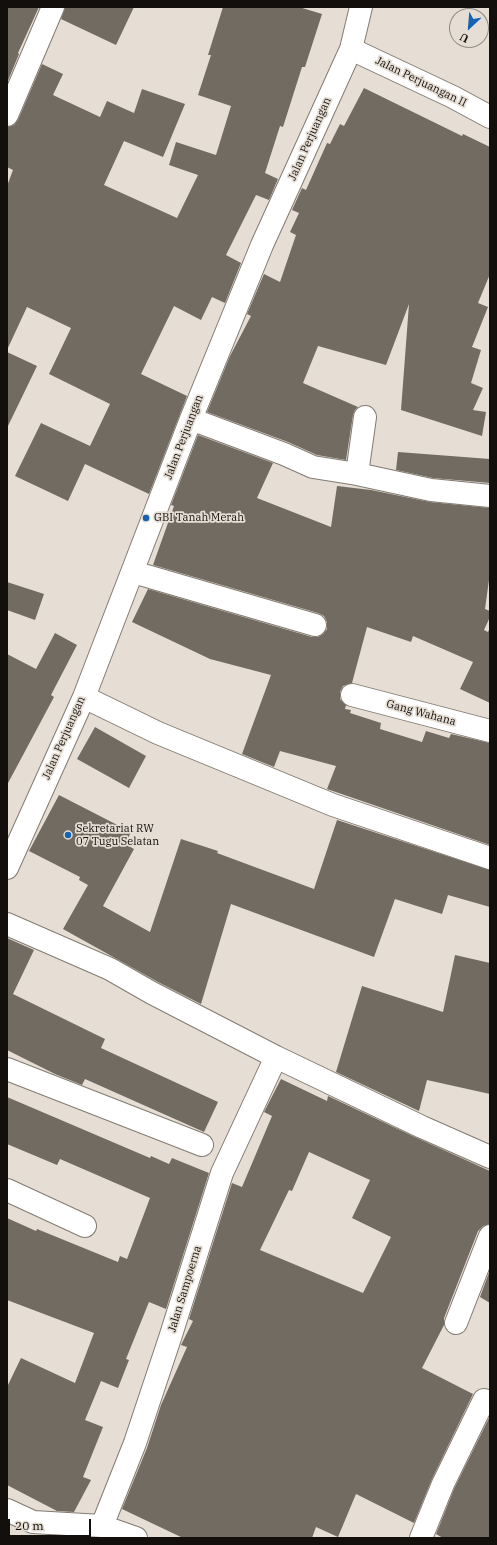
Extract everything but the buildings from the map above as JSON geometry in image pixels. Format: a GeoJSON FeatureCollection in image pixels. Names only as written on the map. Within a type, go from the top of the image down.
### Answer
{"type":"FeatureCollection","features":[{"type":"Feature","properties":{"kind":"street"},"geometry":{"type":"LineString","coordinates":[[7,115],[53,7]]}},
{"type":"Feature","properties":{"kind":"street","name":"Jalan Perjuangan"},"geometry":{"type":"LineString","coordinates":[[7,868],[84,697],[191,419],[262,245],[351,49],[361,7]]}},
{"type":"Feature","properties":{"kind":"street","name":"Jalan Perjuangan II"},"geometry":{"type":"LineString","coordinates":[[351,49],[453,97],[490,117]]}},
{"type":"Feature","properties":{"kind":"street"},"geometry":{"type":"LineString","coordinates":[[357,474],[366,417]]}},
{"type":"Feature","properties":{"kind":"street"},"geometry":{"type":"LineString","coordinates":[[191,419],[284,454],[313,467],[357,474],[431,490],[490,496]]}},
{"type":"Feature","properties":{"kind":"street"},"geometry":{"type":"LineString","coordinates":[[132,572],[315,625]]}},
{"type":"Feature","properties":{"kind":"street","name":"Gang Wahana"},"geometry":{"type":"LineString","coordinates":[[352,695],[490,731]]}},
{"type":"Feature","properties":{"kind":"street"},"geometry":{"type":"LineString","coordinates":[[84,697],[158,733],[272,781],[333,805],[490,858]]}},
{"type":"Feature","properties":{"kind":"street"},"geometry":{"type":"LineString","coordinates":[[7,924],[110,969],[152,993],[276,1056],[422,1127],[490,1157]]}},
{"type":"Feature","properties":{"kind":"street","name":"Jalan Sampoerna"},"geometry":{"type":"LineString","coordinates":[[102,1526],[135,1443],[222,1173],[276,1056]]}},
{"type":"Feature","properties":{"kind":"street"},"geometry":{"type":"LineString","coordinates":[[7,1068],[202,1145]]}},
{"type":"Feature","properties":{"kind":"street"},"geometry":{"type":"LineString","coordinates":[[7,1190],[85,1226]]}},
{"type":"Feature","properties":{"kind":"street"},"geometry":{"type":"LineString","coordinates":[[456,1322],[490,1236]]}},
{"type":"Feature","properties":{"kind":"street"},"geometry":{"type":"LineString","coordinates":[[421,1538],[443,1484],[484,1400]]}},
{"type":"Feature","properties":{"kind":"street"},"geometry":{"type":"LineString","coordinates":[[7,1510],[33,1522],[102,1526],[136,1538]]}},
{"type":"Feature","properties":{"kind":"place","name":"GBI Tanah Merah"},"geometry":{"type":"Point","coordinates":[146,518]}},
{"type":"Feature","properties":{"kind":"place","name":"Sekretariat RW 07 Tugu Selatan"},"geometry":{"type":"Point","coordinates":[68,835]}}]}
